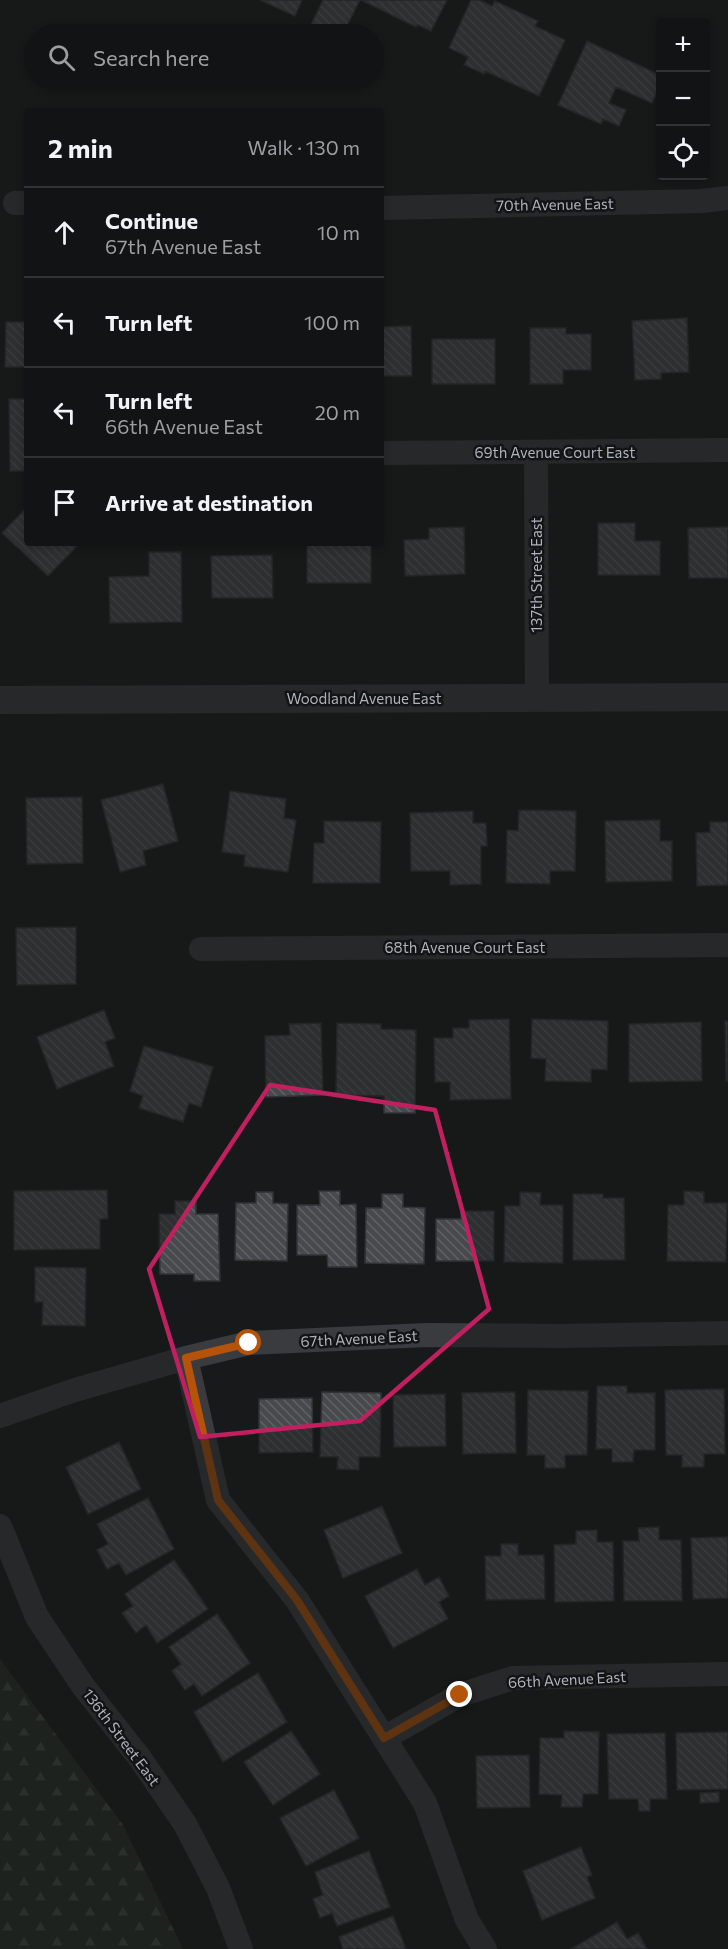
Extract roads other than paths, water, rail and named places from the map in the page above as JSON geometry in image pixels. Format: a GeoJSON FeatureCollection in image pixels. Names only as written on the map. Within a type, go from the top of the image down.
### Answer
{"type":"FeatureCollection","features":[{"type":"Feature","properties":{"kind":"street","name":"70th Avenue East"},"geometry":{"type":"LineString","coordinates":[[384,208],[702,201],[728,198]]}},
{"type":"Feature","properties":{"kind":"street","name":"69th Avenue Court East"},"geometry":{"type":"LineString","coordinates":[[384,453],[728,450]]}},
{"type":"Feature","properties":{"kind":"street","name":"137th Street East"},"geometry":{"type":"LineString","coordinates":[[536,453],[537,697]]}},
{"type":"Feature","properties":{"kind":"street","name":"Woodland Avenue East"},"geometry":{"type":"LineString","coordinates":[[0,700],[728,697]]}},
{"type":"Feature","properties":{"kind":"street","name":"68th Avenue Court East"},"geometry":{"type":"LineString","coordinates":[[201,949],[728,945]]}},
{"type":"Feature","properties":{"kind":"street","name":"67th Avenue East"},"geometry":{"type":"LineString","coordinates":[[0,1416],[75,1390],[186,1358],[249,1343],[404,1336],[728,1333]]}},
{"type":"Feature","properties":{"kind":"street"},"geometry":{"type":"LineString","coordinates":[[186,1358],[218,1500],[297,1600],[425,1803],[467,1920],[485,1949]]}},
{"type":"Feature","properties":{"kind":"street","name":"136th Street East"},"geometry":{"type":"LineString","coordinates":[[0,1526],[37,1617],[83,1686],[139,1757],[185,1824],[218,1888],[241,1949]]}},
{"type":"Feature","properties":{"kind":"street","name":"66th Avenue East"},"geometry":{"type":"LineString","coordinates":[[384,1738],[460,1695],[513,1678],[728,1674]]}}]}
